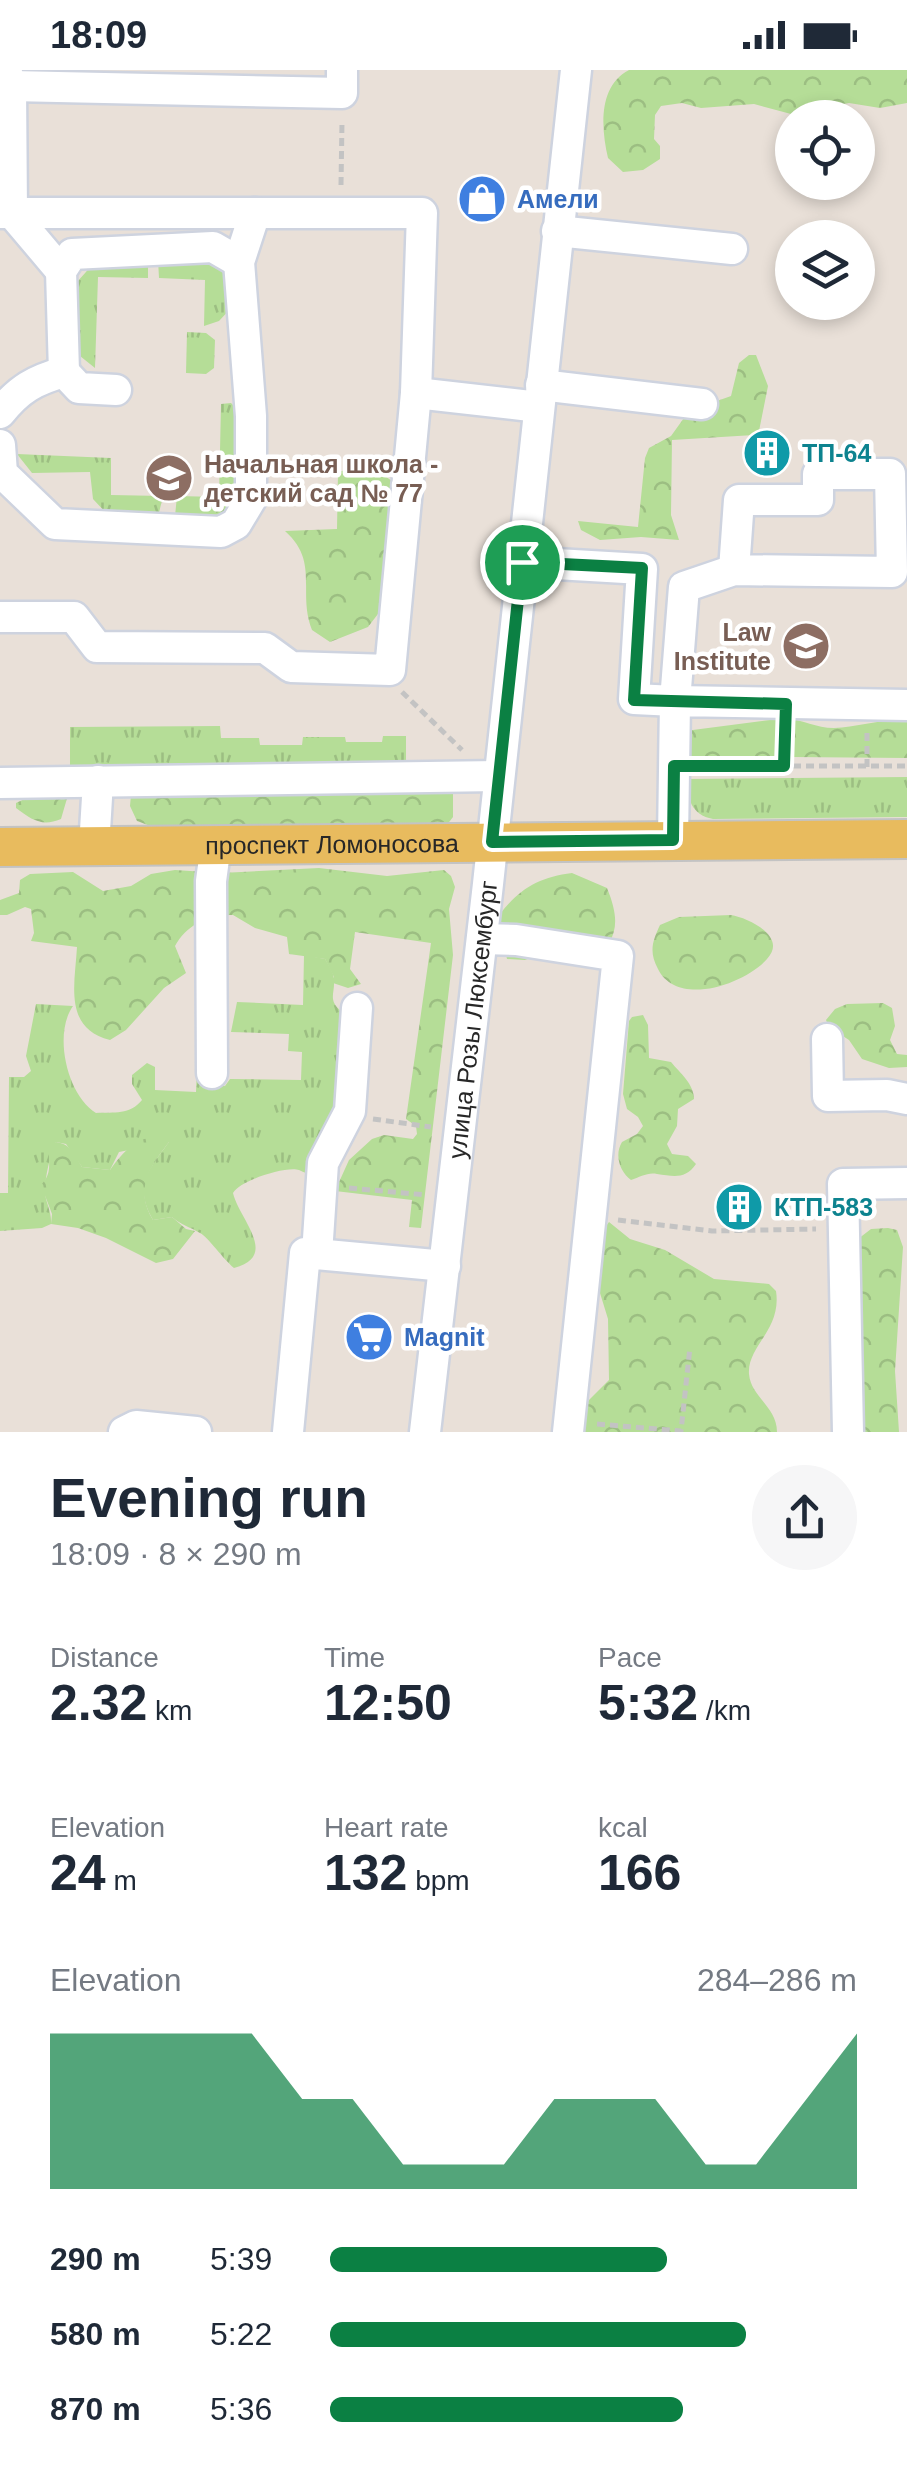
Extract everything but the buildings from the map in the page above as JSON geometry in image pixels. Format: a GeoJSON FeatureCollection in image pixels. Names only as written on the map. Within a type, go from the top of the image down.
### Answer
{"type":"FeatureCollection","features":[{"type":"Feature","properties":{"kind":"main road","name":"проспект Ломоносова"},"geometry":{"type":"LineString","coordinates":[[0,847],[907,839]]}},
{"type":"Feature","properties":{"kind":"street","name":"улица Розы Люксембург"},"geometry":{"type":"LineString","coordinates":[[425,1432],[576,70]]}},
{"type":"Feature","properties":{"kind":"street"},"geometry":{"type":"LineString","coordinates":[[62,271],[6,213],[8,78],[342,81]]}},
{"type":"Feature","properties":{"kind":"street"},"geometry":{"type":"LineString","coordinates":[[0,445],[2,473],[55,524],[221,532],[236,524],[251,499],[250,416],[238,262],[255,212]]}},
{"type":"Feature","properties":{"kind":"street"},"geometry":{"type":"LineString","coordinates":[[0,616],[74,617],[97,647],[265,648],[291,667],[390,670],[416,393],[422,212],[6,213]]}},
{"type":"Feature","properties":{"kind":"street"},"geometry":{"type":"LineString","coordinates":[[557,231],[732,249]]}},
{"type":"Feature","properties":{"kind":"street"},"geometry":{"type":"LineString","coordinates":[[116,390],[79,388],[64,372],[62,271],[72,254],[213,247],[238,262]]}},
{"type":"Feature","properties":{"kind":"street"},"geometry":{"type":"LineString","coordinates":[[0,413],[18,390],[40,378],[64,372]]}},
{"type":"Feature","properties":{"kind":"street"},"geometry":{"type":"LineString","coordinates":[[416,393],[702,404]]}},
{"type":"Feature","properties":{"kind":"street"},"geometry":{"type":"LineString","coordinates":[[673,840],[675,701],[684,587],[734,570],[892,572],[899,466],[818,474],[818,500],[739,500],[734,570]]}},
{"type":"Feature","properties":{"kind":"street"},"geometry":{"type":"LineString","coordinates":[[522,562],[642,568],[634,700],[907,706]]}},
{"type":"Feature","properties":{"kind":"street"},"geometry":{"type":"LineString","coordinates":[[0,782],[498,776]]}},
{"type":"Feature","properties":{"kind":"street"},"geometry":{"type":"LineString","coordinates":[[94,847],[98,781]]}},
{"type":"Feature","properties":{"kind":"street"},"geometry":{"type":"LineString","coordinates":[[212,1073],[212,881],[216,844]]}},
{"type":"Feature","properties":{"kind":"street"},"geometry":{"type":"LineString","coordinates":[[482,938],[618,956],[569,1427]]}},
{"type":"Feature","properties":{"kind":"street"},"geometry":{"type":"LineString","coordinates":[[317,1254],[323,1162],[348,1115],[357,1008]]}},
{"type":"Feature","properties":{"kind":"street"},"geometry":{"type":"LineString","coordinates":[[827,1039],[828,1096],[888,1095],[907,1099]]}},
{"type":"Feature","properties":{"kind":"street"},"geometry":{"type":"LineString","coordinates":[[848,1432],[843,1184],[907,1184]]}},
{"type":"Feature","properties":{"kind":"street"},"geometry":{"type":"LineString","coordinates":[[288,1432],[305,1253],[445,1266]]}},
{"type":"Feature","properties":{"kind":"street"},"geometry":{"type":"LineString","coordinates":[[124,1432],[136,1426],[196,1432]]}},
{"type":"Feature","properties":{"kind":"path"},"geometry":{"type":"LineString","coordinates":[[340,212],[342,81]]}},
{"type":"Feature","properties":{"kind":"path"},"geometry":{"type":"LineString","coordinates":[[784,766],[786,704]]}},
{"type":"Feature","properties":{"kind":"path"},"geometry":{"type":"LineString","coordinates":[[867,706],[867,766]]}},
{"type":"Feature","properties":{"kind":"path"},"geometry":{"type":"LineString","coordinates":[[674,766],[907,766]]}},
{"type":"Feature","properties":{"kind":"path"},"geometry":{"type":"LineString","coordinates":[[348,1115],[434,1128]]}},
{"type":"Feature","properties":{"kind":"path"},"geometry":{"type":"LineString","coordinates":[[323,1186],[426,1195]]}},
{"type":"Feature","properties":{"kind":"path"},"geometry":{"type":"LineString","coordinates":[[590,1216],[712,1232],[844,1228]]}},
{"type":"Feature","properties":{"kind":"path"},"geometry":{"type":"LineString","coordinates":[[569,1427],[681,1431],[690,1346]]}},
{"type":"Feature","properties":{"kind":"green space"},"geometry":{"type":"Polygon","coordinates":[[[629,70],[907,70],[907,103],[880,108],[875,107],[875,100],[775,100],[775,110],[754,104],[661,106],[655,115],[654,139],[660,146],[660,159],[643,170],[623,172],[608,158],[603,121],[607,97],[619,77],[629,70]]]}},
{"type":"Feature","properties":{"kind":"green space"},"geometry":{"type":"Polygon","coordinates":[[[213,259],[228,270],[233,306],[219,321],[204,326],[205,280],[159,278],[158,260],[213,259]]]}},
{"type":"Feature","properties":{"kind":"green space"},"geometry":{"type":"Polygon","coordinates":[[[148,262],[148,278],[98,277],[95,368],[75,352],[77,282],[94,263],[148,262]]]}},
{"type":"Feature","properties":{"kind":"green space"},"geometry":{"type":"Polygon","coordinates":[[[187,332],[206,333],[215,340],[214,368],[206,374],[186,373],[187,332]]]}},
{"type":"Feature","properties":{"kind":"green space"},"geometry":{"type":"Polygon","coordinates":[[[756,355],[768,386],[759,431],[754,435],[672,440],[671,515],[679,540],[600,540],[581,530],[578,521],[638,527],[649,448],[671,436],[689,411],[731,396],[739,363],[756,355]]]}},
{"type":"Feature","properties":{"kind":"green space"},"geometry":{"type":"Polygon","coordinates":[[[231,403],[241,413],[238,504],[222,520],[175,516],[177,496],[219,497],[221,404],[231,403]]]}},
{"type":"Feature","properties":{"kind":"green space"},"geometry":{"type":"Polygon","coordinates":[[[17,454],[111,458],[111,495],[163,496],[158,517],[108,515],[93,499],[90,472],[32,473],[17,454]]]}},
{"type":"Feature","properties":{"kind":"green space"},"geometry":{"type":"Polygon","coordinates":[[[368,464],[399,486],[381,610],[368,627],[330,642],[312,630],[302,554],[285,531],[337,529],[338,472],[368,464]]]}},
{"type":"Feature","properties":{"kind":"green space"},"geometry":{"type":"Polygon","coordinates":[[[786,718],[834,728],[907,721],[907,758],[678,756],[685,731],[786,718]]]}},
{"type":"Feature","properties":{"kind":"green space"},"geometry":{"type":"Polygon","coordinates":[[[220,726],[221,738],[259,738],[260,745],[302,745],[303,737],[382,742],[383,736],[406,736],[406,763],[70,765],[70,727],[220,726]]]}},
{"type":"Feature","properties":{"kind":"green space"},"geometry":{"type":"Polygon","coordinates":[[[907,777],[907,817],[713,819],[700,814],[692,805],[687,779],[907,777]]]}},
{"type":"Feature","properties":{"kind":"green space"},"geometry":{"type":"Polygon","coordinates":[[[453,792],[453,817],[446,826],[153,827],[137,821],[130,806],[131,795],[453,792]]]}},
{"type":"Feature","properties":{"kind":"green space"},"geometry":{"type":"Polygon","coordinates":[[[33,795],[68,795],[61,819],[37,821],[16,808],[16,803],[33,795]]]}},
{"type":"Feature","properties":{"kind":"green space"},"geometry":{"type":"Polygon","coordinates":[[[319,868],[387,876],[444,870],[455,887],[449,909],[453,955],[421,1228],[409,1227],[412,1200],[335,1191],[349,1160],[372,1139],[384,1135],[413,1139],[417,1134],[416,1126],[406,1119],[431,943],[355,932],[350,969],[361,984],[348,988],[330,982],[334,977],[325,959],[289,954],[287,937],[255,928],[233,915],[207,919],[185,932],[175,946],[186,973],[164,988],[126,1030],[110,1040],[95,1034],[78,1015],[74,990],[77,947],[31,941],[31,909],[25,907],[0,915],[0,900],[19,893],[20,880],[30,874],[73,872],[103,891],[131,886],[151,874],[175,870],[221,873],[319,868]]]}},
{"type":"Feature","properties":{"kind":"green space"},"geometry":{"type":"Polygon","coordinates":[[[572,873],[607,888],[612,901],[614,930],[600,956],[592,966],[536,956],[507,959],[500,914],[532,885],[572,873]]]}},
{"type":"Feature","properties":{"kind":"green space"},"geometry":{"type":"Polygon","coordinates":[[[731,915],[756,924],[770,936],[772,951],[767,959],[743,977],[711,988],[695,990],[667,981],[653,952],[660,925],[679,917],[731,915]]]}},
{"type":"Feature","properties":{"kind":"green space"},"geometry":{"type":"Polygon","coordinates":[[[304,955],[325,959],[333,974],[334,1002],[350,1018],[346,1076],[314,1175],[293,1169],[275,1172],[245,1183],[233,1193],[253,1236],[254,1255],[247,1262],[234,1268],[200,1233],[172,1217],[153,1220],[144,1187],[150,1170],[169,1142],[119,1152],[110,1170],[82,1167],[66,1144],[56,1142],[45,1185],[51,1224],[0,1231],[0,1193],[8,1193],[9,1077],[24,1077],[31,1071],[26,1056],[36,1004],[73,1006],[64,1032],[66,1063],[77,1093],[96,1113],[121,1112],[137,1105],[142,1100],[132,1084],[132,1075],[147,1063],[155,1067],[155,1090],[196,1092],[199,1018],[215,1084],[225,1086],[230,1079],[301,1080],[302,1052],[288,1051],[289,1034],[231,1032],[237,1002],[303,1005],[304,955]]]}},
{"type":"Feature","properties":{"kind":"green space"},"geometry":{"type":"Polygon","coordinates":[[[883,1003],[892,1008],[895,1026],[890,1040],[897,1054],[907,1055],[907,1067],[889,1068],[862,1059],[849,1040],[829,1027],[826,1020],[835,1009],[847,1004],[883,1003]]]}},
{"type":"Feature","properties":{"kind":"green space"},"geometry":{"type":"Polygon","coordinates":[[[643,1015],[648,1025],[649,1058],[671,1062],[692,1088],[694,1099],[678,1109],[677,1126],[667,1144],[672,1154],[688,1156],[696,1164],[683,1175],[650,1174],[631,1180],[621,1168],[618,1152],[622,1142],[643,1126],[627,1109],[623,1094],[629,1021],[643,1015]]]}},
{"type":"Feature","properties":{"kind":"green space"},"geometry":{"type":"Polygon","coordinates":[[[163,1136],[169,1142],[147,1178],[147,1208],[153,1220],[172,1217],[195,1231],[173,1259],[156,1263],[106,1238],[51,1224],[52,1214],[41,1185],[49,1172],[49,1148],[56,1142],[69,1148],[82,1167],[110,1170],[138,1142],[163,1136]]]}},
{"type":"Feature","properties":{"kind":"green space"},"geometry":{"type":"Polygon","coordinates":[[[609,1222],[630,1239],[665,1250],[714,1279],[769,1284],[776,1291],[774,1316],[753,1355],[749,1374],[754,1389],[773,1416],[777,1432],[582,1432],[583,1406],[609,1380],[608,1319],[596,1280],[604,1229],[609,1222]]]}},
{"type":"Feature","properties":{"kind":"green space"},"geometry":{"type":"Polygon","coordinates":[[[871,1229],[897,1230],[903,1247],[895,1371],[899,1432],[853,1432],[862,1307],[858,1239],[871,1229]]]}},
{"type":"Feature","properties":{"kind":"place","name":"Амели"},"geometry":{"type":"Point","coordinates":[482,199]}},
{"type":"Feature","properties":{"kind":"place","name":"ТП-64"},"geometry":{"type":"Point","coordinates":[767,453]}},
{"type":"Feature","properties":{"kind":"place","name":"Начальная школа - детский сад № 77"},"geometry":{"type":"Point","coordinates":[169,478]}},
{"type":"Feature","properties":{"kind":"place","name":"Law Institute"},"geometry":{"type":"Point","coordinates":[806,646]}},
{"type":"Feature","properties":{"kind":"place","name":"КТП-583"},"geometry":{"type":"Point","coordinates":[739,1207]}},
{"type":"Feature","properties":{"kind":"place","name":"Magnit"},"geometry":{"type":"Point","coordinates":[369,1337]}},
{"type":"Feature","properties":{"kind":"route"},"geometry":{"type":"LineString","coordinates":[[522,562],[642,568],[634,700],[786,704],[784,766],[674,766],[673,840],[492,842],[522,562]]}}]}
